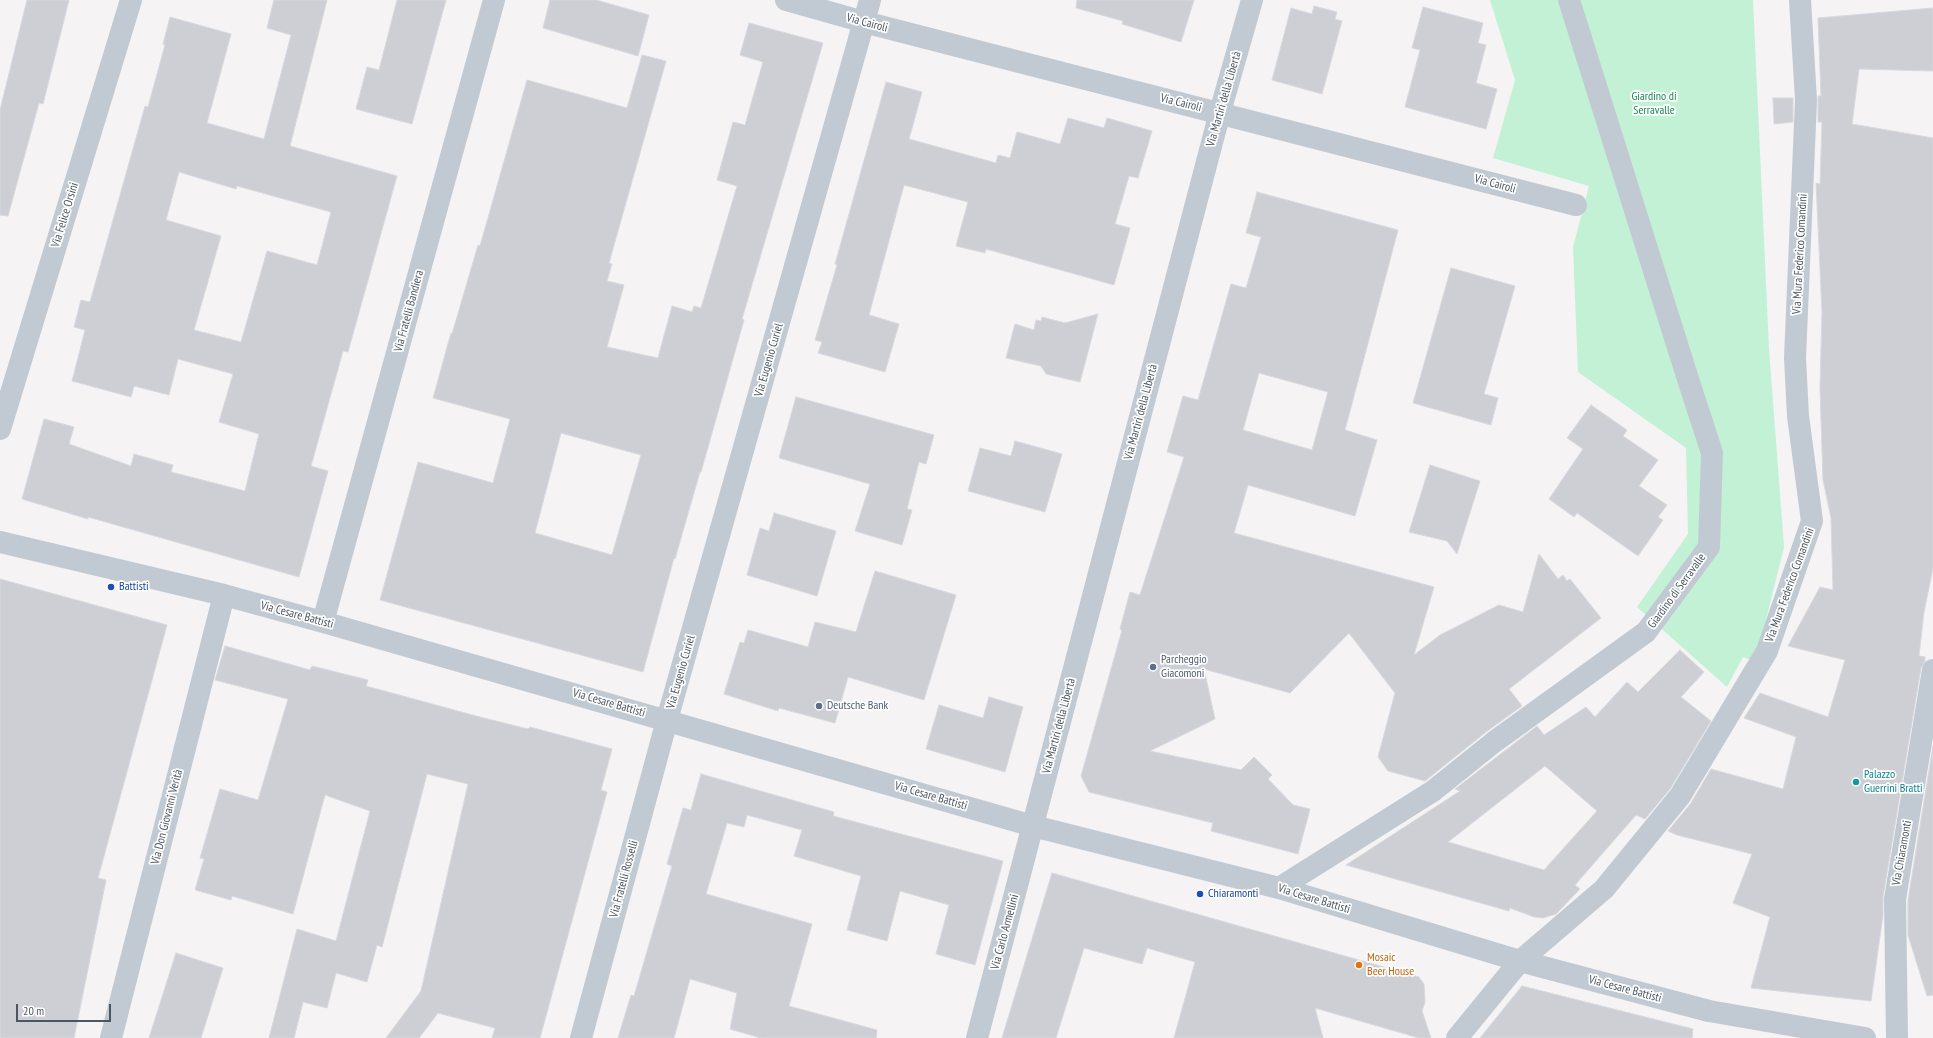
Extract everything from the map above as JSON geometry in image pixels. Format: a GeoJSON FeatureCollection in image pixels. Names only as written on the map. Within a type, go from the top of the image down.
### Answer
{"type":"FeatureCollection","features":[{"type":"Feature","properties":{"kind":"street","name":"Via Felice Orsini"},"geometry":{"type":"LineString","coordinates":[[0,429],[130,0]]}},
{"type":"Feature","properties":{"kind":"street","name":"Via Fratelli Bandiera"},"geometry":{"type":"LineString","coordinates":[[323,622],[494,0]]}},
{"type":"Feature","properties":{"kind":"street","name":"Via Cairoli"},"geometry":{"type":"LineString","coordinates":[[786,0],[864,22],[1220,112],[1576,205]]}},
{"type":"Feature","properties":{"kind":"street","name":"Via Eugenio Curiel"},"geometry":{"type":"LineString","coordinates":[[667,720],[870,0]]}},
{"type":"Feature","properties":{"kind":"street","name":"Via Martiri della Libertà"},"geometry":{"type":"LineString","coordinates":[[1033,826],[1220,112],[1252,0]]}},
{"type":"Feature","properties":{"kind":"street","name":"Giardino di Serravalle"},"geometry":{"type":"LineString","coordinates":[[1279,888],[1433,791],[1494,742],[1646,632],[1709,547],[1712,452],[1686,376],[1569,0]]}},
{"type":"Feature","properties":{"kind":"street","name":"Via Mura Federico Comandini"},"geometry":{"type":"LineString","coordinates":[[1459,1038],[1520,961],[1604,889],[1680,796],[1767,651],[1812,521],[1798,416],[1795,358],[1806,100],[1800,0]]}},
{"type":"Feature","properties":{"kind":"street","name":"Via Cesare Battisti"},"geometry":{"type":"LineString","coordinates":[[0,542],[224,595],[323,622],[1033,826],[1279,888],[1520,961],[1709,1011],[1865,1038]]}},
{"type":"Feature","properties":{"kind":"street","name":"Via Don Giovanni Verità"},"geometry":{"type":"LineString","coordinates":[[111,1038],[224,595]]}},
{"type":"Feature","properties":{"kind":"street","name":"Via Chiaramonti"},"geometry":{"type":"LineString","coordinates":[[1898,1038],[1894,899],[1928,734],[1933,670]]}},
{"type":"Feature","properties":{"kind":"street","name":"Via Fratelli Rosselli"},"geometry":{"type":"LineString","coordinates":[[581,1038],[667,720]]}},
{"type":"Feature","properties":{"kind":"street","name":"Via Carlo Armellini"},"geometry":{"type":"LineString","coordinates":[[977,1038],[1033,826]]}},
{"type":"Feature","properties":{"kind":"green space","name":"Giardino di Serravalle"},"geometry":{"type":"Polygon","coordinates":[[[1490,0],[1753,0],[1769,349],[1784,547],[1760,644],[1751,660],[1743,657],[1727,687],[1637,607],[1688,534],[1686,448],[1578,372],[1573,247],[1589,186],[1493,158],[1515,80],[1490,0]]]}},
{"type":"Feature","properties":{"kind":"building"},"geometry":{"type":"Polygon","coordinates":[[[27,0],[69,0],[43,104],[39,103],[8,216],[0,215],[0,110],[27,0]]]}},
{"type":"Feature","properties":{"kind":"building"},"geometry":{"type":"Polygon","coordinates":[[[274,0],[327,0],[290,146],[397,176],[348,352],[343,351],[311,466],[328,471],[299,577],[88,517],[88,519],[22,499],[44,419],[74,427],[69,444],[131,466],[134,454],[173,465],[171,472],[245,491],[259,434],[219,422],[233,374],[178,359],[169,395],[134,386],[131,397],[72,381],[85,330],[74,327],[81,300],[90,302],[145,106],[148,107],[165,45],[163,44],[170,17],[231,34],[207,123],[264,139],[291,35],[267,28],[274,0]],[[179,172],[166,220],[221,236],[194,330],[241,342],[267,251],[317,265],[331,212],[237,186],[236,189],[179,172]]]}},
{"type":"Feature","properties":{"kind":"building"},"geometry":{"type":"Polygon","coordinates":[[[397,0],[446,0],[412,124],[356,109],[367,67],[379,70],[397,0]]]}},
{"type":"Feature","properties":{"kind":"building"},"geometry":{"type":"Polygon","coordinates":[[[550,0],[596,0],[649,15],[638,56],[543,28],[550,0]]]}},
{"type":"Feature","properties":{"kind":"building"},"geometry":{"type":"Polygon","coordinates":[[[1077,0],[1194,0],[1181,42],[1122,24],[1123,21],[1076,8],[1077,0]]]}},
{"type":"Feature","properties":{"kind":"building"},"geometry":{"type":"Polygon","coordinates":[[[1314,6],[1337,12],[1335,19],[1342,21],[1322,94],[1272,80],[1291,8],[1312,14],[1314,6]]]}},
{"type":"Feature","properties":{"kind":"building"},"geometry":{"type":"Polygon","coordinates":[[[1423,7],[1483,23],[1478,43],[1486,45],[1476,83],[1497,89],[1486,129],[1405,107],[1420,50],[1412,48],[1423,7]]]}},
{"type":"Feature","properties":{"kind":"building"},"geometry":{"type":"Polygon","coordinates":[[[1933,8],[1933,71],[1859,69],[1852,124],[1933,138],[1933,568],[1924,612],[1919,656],[1925,657],[1925,661],[1921,668],[1883,897],[1883,915],[1871,1001],[1751,988],[1770,917],[1733,903],[1752,854],[1677,835],[1668,831],[1691,803],[1711,769],[1783,789],[1796,737],[1744,718],[1760,693],[1828,717],[1845,660],[1788,646],[1820,587],[1833,590],[1831,518],[1823,480],[1820,387],[1822,312],[1816,183],[1820,184],[1822,122],[1818,122],[1818,96],[1821,96],[1818,18],[1933,8]]]}},
{"type":"Feature","properties":{"kind":"building"},"geometry":{"type":"Polygon","coordinates":[[[749,23],[823,43],[742,319],[744,320],[701,472],[675,559],[674,558],[643,672],[380,600],[418,462],[493,483],[510,419],[433,398],[478,245],[480,246],[527,80],[627,108],[642,55],[666,61],[609,263],[612,264],[607,281],[624,285],[607,347],[658,358],[672,306],[692,312],[694,306],[701,308],[737,186],[717,180],[733,122],[745,125],[763,62],[740,55],[749,23]],[[561,433],[535,533],[612,555],[641,455],[561,433]]]}},
{"type":"Feature","properties":{"kind":"building"},"geometry":{"type":"Polygon","coordinates":[[[886,82],[922,92],[909,139],[996,163],[998,155],[1010,158],[1017,132],[1060,144],[1068,118],[1104,128],[1107,118],[1152,131],[1138,178],[1129,176],[1115,224],[1130,228],[1114,285],[986,249],[985,253],[956,246],[968,202],[904,185],[869,315],[899,324],[885,372],[818,353],[822,342],[815,340],[837,265],[835,264],[886,82]]]}},
{"type":"Feature","properties":{"kind":"building"},"geometry":{"type":"Polygon","coordinates":[[[1773,98],[1793,98],[1793,122],[1774,124],[1773,98]]]}},
{"type":"Feature","properties":{"kind":"building"},"geometry":{"type":"Polygon","coordinates":[[[1257,192],[1398,230],[1345,430],[1377,440],[1355,516],[1248,485],[1234,533],[1434,587],[1414,655],[1440,635],[1499,605],[1523,612],[1539,554],[1558,579],[1563,575],[1567,581],[1570,579],[1601,618],[1509,689],[1522,706],[1486,732],[1425,781],[1388,771],[1378,757],[1395,693],[1349,633],[1290,693],[1204,669],[1215,719],[1150,751],[1241,770],[1254,757],[1272,775],[1268,779],[1293,805],[1310,809],[1298,854],[1211,831],[1213,823],[1089,792],[1081,776],[1122,630],[1120,629],[1130,592],[1140,595],[1184,457],[1167,452],[1183,396],[1198,400],[1231,284],[1246,288],[1261,237],[1246,233],[1257,192]],[[1259,373],[1243,430],[1312,450],[1328,392],[1259,373]]]}},
{"type":"Feature","properties":{"kind":"building"},"geometry":{"type":"Polygon","coordinates":[[[1451,268],[1515,286],[1484,394],[1498,398],[1491,425],[1413,403],[1451,268]]]}},
{"type":"Feature","properties":{"kind":"building"},"geometry":{"type":"Polygon","coordinates":[[[1098,314],[1080,382],[1046,374],[1041,366],[1006,358],[1015,324],[1034,330],[1036,320],[1041,321],[1042,317],[1065,323],[1098,314]]]}},
{"type":"Feature","properties":{"kind":"building"},"geometry":{"type":"Polygon","coordinates":[[[796,397],[934,435],[926,464],[919,462],[907,509],[912,510],[902,545],[855,531],[870,484],[779,458],[796,397]]]}},
{"type":"Feature","properties":{"kind":"building"},"geometry":{"type":"Polygon","coordinates":[[[1591,405],[1627,430],[1623,436],[1658,460],[1639,486],[1667,505],[1658,517],[1663,520],[1638,556],[1577,513],[1574,517],[1549,499],[1583,449],[1567,438],[1591,405]]]}},
{"type":"Feature","properties":{"kind":"building"},"geometry":{"type":"Polygon","coordinates":[[[1015,441],[1062,454],[1045,512],[968,491],[980,448],[1011,456],[1015,441]]]}},
{"type":"Feature","properties":{"kind":"building"},"geometry":{"type":"Polygon","coordinates":[[[1430,465],[1480,481],[1457,554],[1447,541],[1409,532],[1430,465]]]}},
{"type":"Feature","properties":{"kind":"building"},"geometry":{"type":"Polygon","coordinates":[[[774,513],[836,531],[817,596],[747,575],[760,528],[769,531],[774,513]]]}},
{"type":"Feature","properties":{"kind":"building"},"geometry":{"type":"Polygon","coordinates":[[[875,571],[956,595],[924,700],[848,677],[835,723],[779,708],[778,711],[724,694],[740,642],[744,643],[748,630],[808,647],[815,622],[856,632],[875,571]]]}},
{"type":"Feature","properties":{"kind":"building"},"geometry":{"type":"Polygon","coordinates":[[[0,579],[167,625],[98,878],[106,880],[74,1038],[0,1038],[0,579]]]}},
{"type":"Feature","properties":{"kind":"building"},"geometry":{"type":"Polygon","coordinates":[[[225,646],[310,670],[312,666],[368,680],[366,686],[480,717],[528,729],[530,727],[612,749],[601,790],[607,792],[540,1038],[492,1038],[495,1028],[438,1013],[419,1038],[386,1038],[421,991],[468,784],[427,774],[382,947],[377,945],[367,982],[336,973],[327,1008],[303,1002],[294,1038],[269,1038],[297,929],[336,941],[370,811],[325,795],[293,914],[232,896],[231,900],[195,890],[204,859],[200,858],[220,789],[258,800],[288,699],[215,680],[225,646]]]}},
{"type":"Feature","properties":{"kind":"building"},"geometry":{"type":"Polygon","coordinates":[[[1680,650],[1704,672],[1681,697],[1711,721],[1670,789],[1645,819],[1636,815],[1575,885],[1580,889],[1556,914],[1543,918],[1534,917],[1510,908],[1509,911],[1346,865],[1460,791],[1455,789],[1537,726],[1544,735],[1586,707],[1595,717],[1627,682],[1638,692],[1680,650]],[[1545,766],[1448,842],[1544,870],[1597,811],[1545,766]]]}},
{"type":"Feature","properties":{"kind":"building"},"geometry":{"type":"Polygon","coordinates":[[[989,697],[1023,707],[1005,772],[926,749],[939,705],[983,718],[989,697]]]}},
{"type":"Feature","properties":{"kind":"building"},"geometry":{"type":"Polygon","coordinates":[[[1933,746],[1933,995],[1927,996],[1908,935],[1908,900],[1933,746]]]}},
{"type":"Feature","properties":{"kind":"building"},"geometry":{"type":"Polygon","coordinates":[[[701,774],[834,812],[833,816],[1003,861],[975,965],[936,954],[949,905],[900,891],[887,941],[847,930],[861,876],[794,856],[802,830],[747,815],[744,827],[727,823],[706,894],[812,924],[789,1006],[877,1030],[876,1038],[761,1038],[730,1029],[737,993],[690,979],[674,1038],[618,1038],[631,995],[634,996],[672,866],[667,864],[683,808],[691,810],[701,774]]]}},
{"type":"Feature","properties":{"kind":"building"},"geometry":{"type":"Polygon","coordinates":[[[1052,873],[1419,977],[1424,984],[1425,1002],[1422,1011],[1431,1038],[1419,1038],[1315,1008],[1323,1038],[1174,1038],[1195,962],[1147,948],[1142,964],[1084,948],[1056,1038],[1002,1038],[1052,873]]]}},
{"type":"Feature","properties":{"kind":"building"},"geometry":{"type":"Polygon","coordinates":[[[176,953],[223,968],[201,1038],[149,1038],[176,953]]]}},
{"type":"Feature","properties":{"kind":"building"},"geometry":{"type":"Polygon","coordinates":[[[1522,986],[1693,1029],[1692,1038],[1480,1038],[1522,986]]]}},
{"type":"Feature","properties":{"kind":"place","name":"Battisti"},"geometry":{"type":"Point","coordinates":[111,587]}},
{"type":"Feature","properties":{"kind":"place","name":"Parcheggio Giacomoni"},"geometry":{"type":"Point","coordinates":[1153,667]}},
{"type":"Feature","properties":{"kind":"place","name":"Deutsche Bank"},"geometry":{"type":"Point","coordinates":[819,706]}},
{"type":"Feature","properties":{"kind":"place","name":"Palazzo Guerrini Bratti"},"geometry":{"type":"Point","coordinates":[1856,782]}},
{"type":"Feature","properties":{"kind":"place","name":"Chiaramonti"},"geometry":{"type":"Point","coordinates":[1200,894]}},
{"type":"Feature","properties":{"kind":"place","name":"Mosaic Beer House"},"geometry":{"type":"Point","coordinates":[1359,965]}}]}
